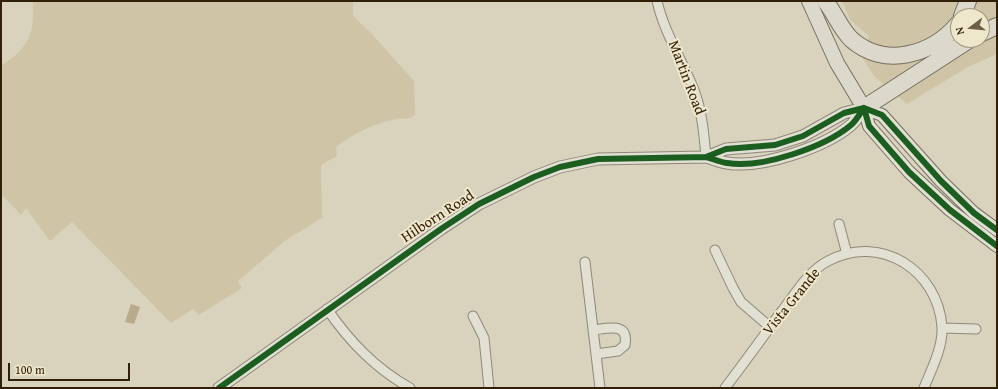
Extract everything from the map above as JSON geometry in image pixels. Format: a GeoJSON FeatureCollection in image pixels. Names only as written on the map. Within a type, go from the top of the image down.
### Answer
{"type":"FeatureCollection","features":[{"type":"Feature","properties":{"kind":"highway"},"geometry":{"type":"LineString","coordinates":[[825,1],[851,38],[860,46],[879,53],[900,56],[917,53],[934,46],[950,34]]}},
{"type":"Feature","properties":{"kind":"highway"},"geometry":{"type":"LineString","coordinates":[[864,108],[957,48]]}},
{"type":"Feature","properties":{"kind":"main road"},"geometry":{"type":"LineString","coordinates":[[809,1],[833,57],[864,108],[869,126],[909,172],[950,210],[997,246]]}},
{"type":"Feature","properties":{"kind":"main road"},"geometry":{"type":"LineString","coordinates":[[864,108],[882,115],[941,181],[974,213],[997,230]]}},
{"type":"Feature","properties":{"kind":"street","name":"Martin Road"},"geometry":{"type":"LineString","coordinates":[[657,1],[662,20],[699,104],[706,156]]}},
{"type":"Feature","properties":{"kind":"street","name":"Hilborn Road"},"geometry":{"type":"LineString","coordinates":[[219,388],[440,228],[479,204],[534,177],[560,167],[598,159],[706,156],[727,163],[766,161],[795,154],[837,135],[852,124],[864,108]]}},
{"type":"Feature","properties":{"kind":"street"},"geometry":{"type":"LineString","coordinates":[[839,224],[847,254]]}},
{"type":"Feature","properties":{"kind":"street"},"geometry":{"type":"LineString","coordinates":[[715,250],[732,288],[741,302],[770,327]]}},
{"type":"Feature","properties":{"kind":"street","name":"Vista Grande"},"geometry":{"type":"LineString","coordinates":[[726,388],[806,279],[818,267],[828,261],[847,254],[863,252],[882,253],[902,261],[917,272],[930,287],[935,297],[942,328],[938,349],[924,388]]}},
{"type":"Feature","properties":{"kind":"street"},"geometry":{"type":"LineString","coordinates":[[585,262],[600,388]]}},
{"type":"Feature","properties":{"kind":"street"},"geometry":{"type":"LineString","coordinates":[[327,309],[354,344],[373,363],[391,377],[410,388]]}},
{"type":"Feature","properties":{"kind":"street"},"geometry":{"type":"LineString","coordinates":[[473,316],[484,338],[489,388]]}},
{"type":"Feature","properties":{"kind":"street"},"geometry":{"type":"LineString","coordinates":[[593,330],[617,327],[623,331],[626,338],[625,345],[618,351],[596,354]]}},
{"type":"Feature","properties":{"kind":"street"},"geometry":{"type":"LineString","coordinates":[[942,328],[976,329]]}},
{"type":"Feature","properties":{"kind":"shaded area"},"geometry":{"type":"Polygon","coordinates":[[[33,1],[353,1],[353,16],[371,33],[414,81],[415,115],[409,118],[395,119],[370,127],[336,147],[337,156],[321,165],[322,218],[286,240],[238,281],[242,288],[199,315],[193,309],[171,323],[72,222],[50,241],[26,208],[21,215],[1,194],[1,66],[11,59],[24,46],[28,39],[31,31],[33,1]]]}},
{"type":"Feature","properties":{"kind":"shaded area"},"geometry":{"type":"Polygon","coordinates":[[[842,1],[997,1],[997,54],[966,68],[907,104],[874,76],[861,55],[869,36],[851,21],[842,1]]]}},
{"type":"Feature","properties":{"kind":"shaded area"},"geometry":{"type":"Polygon","coordinates":[[[131,304],[140,307],[134,324],[125,322],[131,304]]]}},
{"type":"Feature","properties":{"kind":"cycle path"},"geometry":{"type":"LineString","coordinates":[[864,108],[869,126],[909,172],[950,210],[997,246]]}},
{"type":"Feature","properties":{"kind":"cycle path"},"geometry":{"type":"LineString","coordinates":[[864,108],[882,115],[941,181],[974,213],[997,230]]}},
{"type":"Feature","properties":{"kind":"cycle path"},"geometry":{"type":"LineString","coordinates":[[706,157],[724,163],[741,164],[757,163],[792,154],[809,148],[840,133],[853,123],[864,108]]}},
{"type":"Feature","properties":{"kind":"cycle path"},"geometry":{"type":"LineString","coordinates":[[219,388],[441,229],[479,204],[534,177],[560,167],[598,159],[706,157],[726,149],[775,145],[803,136],[844,113],[864,108]]}}]}
